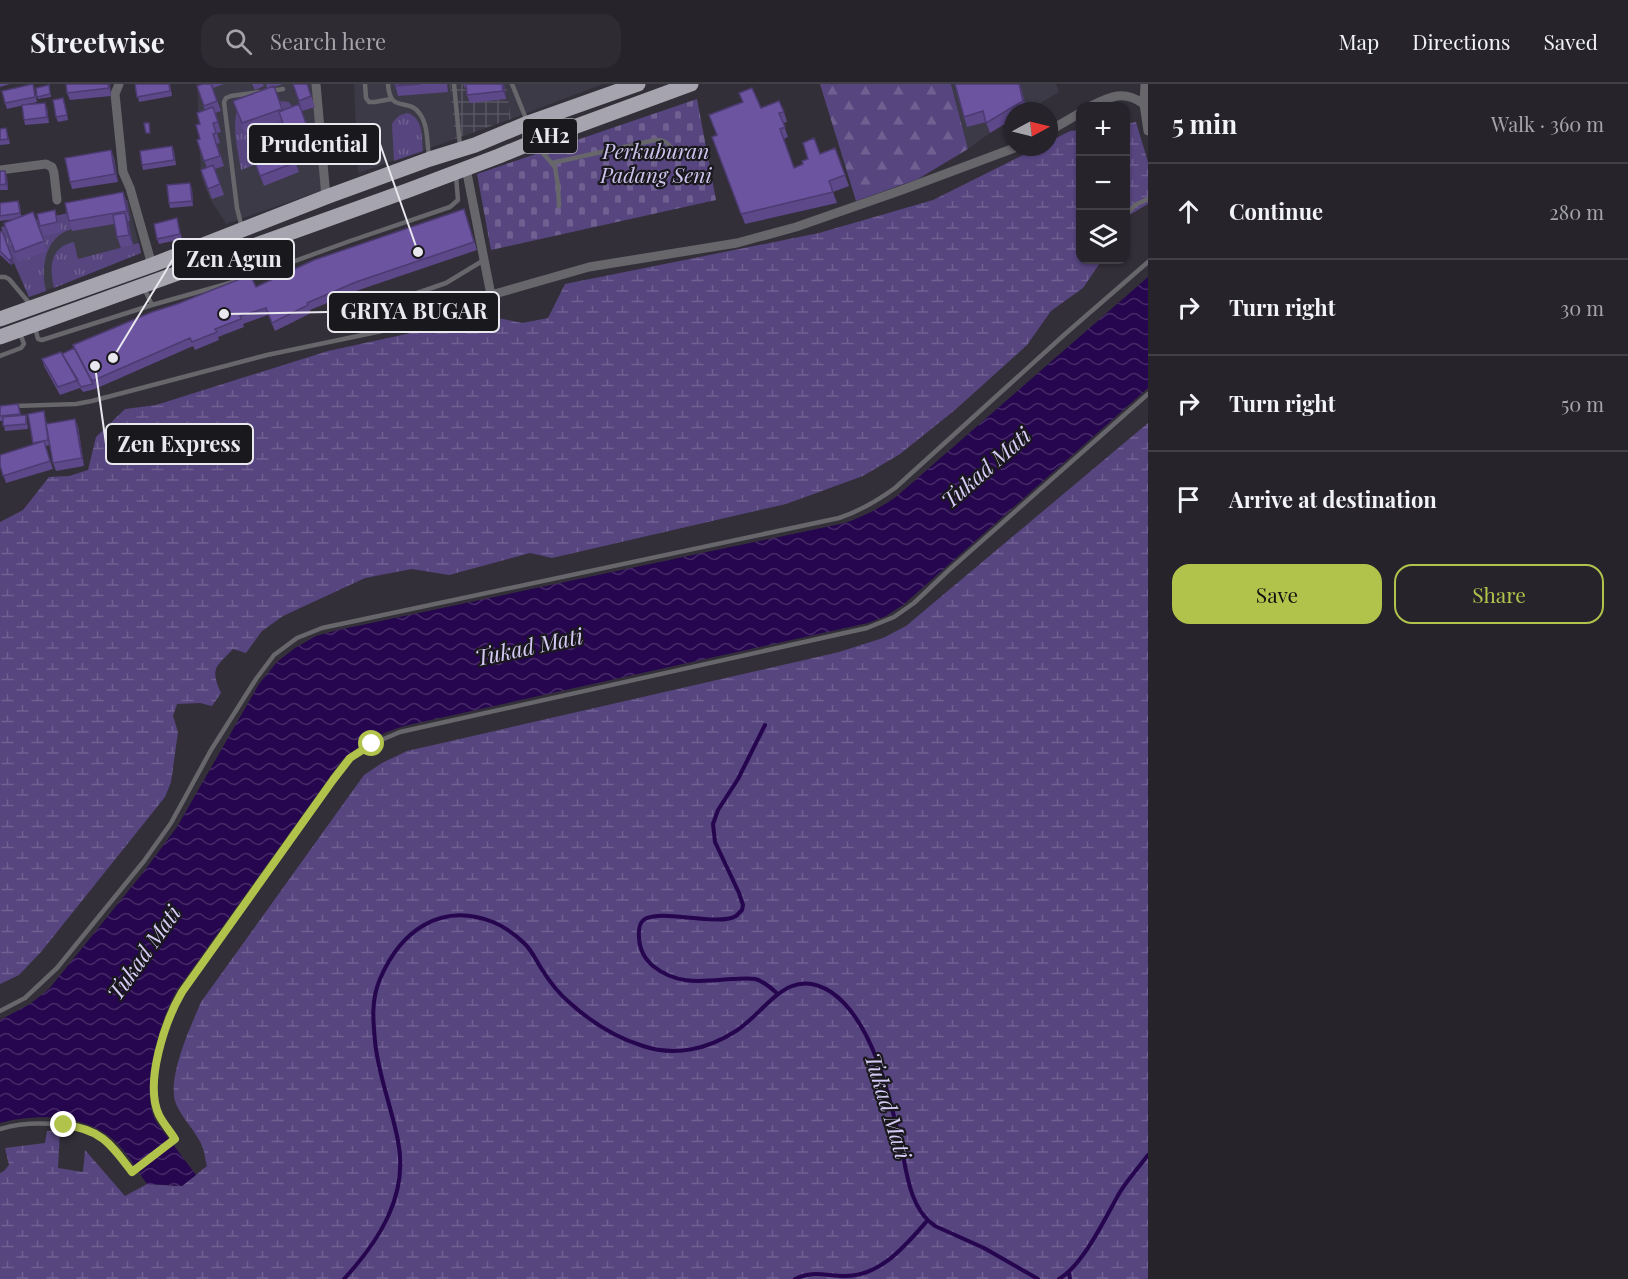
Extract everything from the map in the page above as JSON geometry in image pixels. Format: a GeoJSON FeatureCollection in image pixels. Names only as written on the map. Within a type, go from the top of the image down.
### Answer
{"type":"FeatureCollection","features":[{"type":"Feature","properties":{"kind":"highway","name":"AH2"},"geometry":{"type":"LineString","coordinates":[[0,319],[152,265],[243,228],[402,169],[475,145],[621,87],[638,84]]}},
{"type":"Feature","properties":{"kind":"highway","name":"AH2"},"geometry":{"type":"LineString","coordinates":[[0,337],[409,190],[691,84]]}},
{"type":"Feature","properties":{"kind":"highway"},"geometry":{"type":"LineString","coordinates":[[402,169],[409,190]]}},
{"type":"Feature","properties":{"kind":"street"},"geometry":{"type":"LineString","coordinates":[[119,84],[115,94],[123,172],[130,188],[152,265]]}},
{"type":"Feature","properties":{"kind":"street"},"geometry":{"type":"LineString","coordinates":[[316,84],[326,197]]}},
{"type":"Feature","properties":{"kind":"street"},"geometry":{"type":"LineString","coordinates":[[1145,84],[1143,104],[1148,131]]}},
{"type":"Feature","properties":{"kind":"street"},"geometry":{"type":"LineString","coordinates":[[1101,102],[1122,94],[1135,97],[1143,104]]}},
{"type":"Feature","properties":{"kind":"street"},"geometry":{"type":"LineString","coordinates":[[1058,126],[1076,115]]}},
{"type":"Feature","properties":{"kind":"street"},"geometry":{"type":"LineString","coordinates":[[461,170],[491,295],[589,267],[737,243],[902,190],[1004,152]]}},
{"type":"Feature","properties":{"kind":"street"},"geometry":{"type":"LineString","coordinates":[[0,170],[46,164],[52,167],[57,200]]}},
{"type":"Feature","properties":{"kind":"lane"},"geometry":{"type":"LineString","coordinates":[[365,84],[366,98],[369,102],[391,99]]}},
{"type":"Feature","properties":{"kind":"lane"},"geometry":{"type":"LineString","coordinates":[[388,84],[388,94],[391,99],[411,106],[424,120],[430,159]]}},
{"type":"Feature","properties":{"kind":"lane"},"geometry":{"type":"LineString","coordinates":[[454,84],[460,149]]}},
{"type":"Feature","properties":{"kind":"lane"},"geometry":{"type":"LineString","coordinates":[[512,84],[528,123]]}},
{"type":"Feature","properties":{"kind":"lane"},"geometry":{"type":"LineString","coordinates":[[243,228],[237,208],[224,102],[231,96],[283,89]]}},
{"type":"Feature","properties":{"kind":"lane"},"geometry":{"type":"LineString","coordinates":[[552,163],[655,140],[666,142],[675,153]]}},
{"type":"Feature","properties":{"kind":"lane"},"geometry":{"type":"LineString","coordinates":[[533,142],[552,163],[556,171],[559,206]]}},
{"type":"Feature","properties":{"kind":"lane"},"geometry":{"type":"LineString","coordinates":[[27,327],[38,339],[42,340],[152,305],[258,275],[450,207],[458,200],[461,170]]}},
{"type":"Feature","properties":{"kind":"lane"},"geometry":{"type":"LineString","coordinates":[[1130,210],[1148,199]]}},
{"type":"Feature","properties":{"kind":"lane"},"geometry":{"type":"LineString","coordinates":[[246,248],[258,275]]}},
{"type":"Feature","properties":{"kind":"lane"},"geometry":{"type":"LineString","coordinates":[[331,325],[394,300],[446,283],[484,260]]}},
{"type":"Feature","properties":{"kind":"lane"},"geometry":{"type":"LineString","coordinates":[[0,1011],[25,998],[57,968],[144,861],[171,823],[211,750],[256,678],[274,655],[297,638],[322,628],[839,518],[858,512],[896,488],[1148,261]]}},
{"type":"Feature","properties":{"kind":"lane"},"geometry":{"type":"LineString","coordinates":[[0,277],[9,279],[33,307]]}},
{"type":"Feature","properties":{"kind":"lane"},"geometry":{"type":"LineString","coordinates":[[143,285],[152,305]]}},
{"type":"Feature","properties":{"kind":"lane"},"geometry":{"type":"LineString","coordinates":[[11,406],[76,404],[92,401],[267,355],[484,308],[490,302],[491,295]]}},
{"type":"Feature","properties":{"kind":"lane"},"geometry":{"type":"LineString","coordinates":[[0,356],[21,348],[27,327]]}},
{"type":"Feature","properties":{"kind":"lane"},"geometry":{"type":"LineString","coordinates":[[0,1129],[48,1124],[78,1126],[110,1143],[132,1172],[175,1139],[159,1114],[154,1093],[155,1071],[172,1008],[350,758],[372,744],[400,732],[867,628],[894,617],[914,603],[1148,394]]}},
{"type":"Feature","properties":{"kind":"shaded area"},"geometry":{"type":"Polygon","coordinates":[[[197,84],[313,84],[323,190],[226,224],[209,197],[201,175],[197,84]]]}},
{"type":"Feature","properties":{"kind":"shaded area"},"geometry":{"type":"Polygon","coordinates":[[[354,84],[450,84],[455,139],[358,173],[354,84]]]}},
{"type":"Feature","properties":{"kind":"shaded area"},"geometry":{"type":"Polygon","coordinates":[[[450,84],[506,84],[511,119],[455,139],[450,84]]]}},
{"type":"Feature","properties":{"kind":"shaded area"},"geometry":{"type":"Polygon","coordinates":[[[506,84],[603,84],[511,119],[506,84]]]}},
{"type":"Feature","properties":{"kind":"shaded area"},"geometry":{"type":"Polygon","coordinates":[[[951,84],[1056,84],[1059,92],[1042,102],[1004,102],[1004,124],[968,149],[951,84]]]}},
{"type":"Feature","properties":{"kind":"shaded area"},"geometry":{"type":"Polygon","coordinates":[[[128,200],[141,253],[29,297],[1,227],[65,215],[65,211],[128,200]]]}},
{"type":"Feature","properties":{"kind":"green space"},"geometry":{"type":"Polygon","coordinates":[[[820,84],[951,84],[968,149],[918,179],[856,201],[820,84]]]}},
{"type":"Feature","properties":{"kind":"green space","name":"Perkuburan Padang Seni"},"geometry":{"type":"Polygon","coordinates":[[[697,99],[716,200],[491,250],[477,174],[697,99]]]}},
{"type":"Feature","properties":{"kind":"green space"},"geometry":{"type":"Polygon","coordinates":[[[279,101],[289,102],[294,110],[294,152],[291,151],[241,170],[235,133],[237,111],[246,133],[279,101]]]}},
{"type":"Feature","properties":{"kind":"green space"},"geometry":{"type":"Polygon","coordinates":[[[408,113],[419,124],[423,151],[394,161],[392,124],[399,116],[408,113]]]}},
{"type":"Feature","properties":{"kind":"green space"},"geometry":{"type":"Polygon","coordinates":[[[1136,122],[1148,162],[1148,204],[1130,215],[1130,156],[1130,123],[1136,122]]]}},
{"type":"Feature","properties":{"kind":"green space"},"geometry":{"type":"Polygon","coordinates":[[[1076,130],[1076,264],[1099,264],[1083,288],[1051,311],[1027,345],[955,410],[900,454],[863,476],[786,504],[552,558],[530,553],[449,575],[412,569],[365,578],[283,616],[262,631],[246,653],[233,649],[218,665],[215,673],[221,693],[212,706],[200,703],[177,704],[173,716],[178,732],[171,782],[165,797],[41,952],[19,975],[0,984],[0,522],[23,510],[49,477],[69,476],[88,470],[96,437],[125,409],[156,405],[328,351],[489,316],[522,323],[548,318],[565,284],[819,233],[933,200],[1021,156],[1058,156],[1058,137],[1076,130]]]}},
{"type":"Feature","properties":{"kind":"green space"},"geometry":{"type":"Polygon","coordinates":[[[69,213],[72,229],[56,238],[50,246],[44,263],[46,291],[29,297],[1,227],[69,213]]]}},
{"type":"Feature","properties":{"kind":"green space"},"geometry":{"type":"Polygon","coordinates":[[[74,242],[78,259],[139,243],[141,253],[54,288],[53,259],[60,248],[74,242]]]}},
{"type":"Feature","properties":{"kind":"green space"},"geometry":{"type":"Polygon","coordinates":[[[1148,423],[1148,1279],[0,1279],[0,1173],[9,1165],[5,1148],[45,1143],[47,1131],[60,1131],[58,1168],[83,1172],[85,1150],[125,1196],[147,1184],[182,1186],[207,1166],[204,1150],[179,1110],[174,1093],[177,1067],[191,1025],[201,1002],[364,775],[407,751],[839,652],[883,638],[906,626],[1148,423]]]}},
{"type":"Feature","properties":{"kind":"water"},"geometry":{"type":"Polygon","coordinates":[[[1148,277],[1148,388],[903,605],[886,616],[868,623],[408,725],[372,739],[341,761],[177,990],[165,1017],[154,1051],[150,1101],[157,1123],[196,1175],[182,1186],[147,1184],[116,1142],[91,1126],[61,1118],[45,1117],[0,1123],[0,1020],[30,1004],[49,989],[142,874],[177,827],[259,684],[277,662],[295,648],[316,636],[338,630],[845,523],[859,518],[897,496],[1148,277]]]}},
{"type":"Feature","properties":{"kind":"building"},"geometry":{"type":"Polygon","coordinates":[[[33,84],[35,97],[5,103],[2,91],[33,84]]]}},
{"type":"Feature","properties":{"kind":"building"},"geometry":{"type":"Polygon","coordinates":[[[66,84],[108,84],[109,88],[67,93],[66,84]]]}},
{"type":"Feature","properties":{"kind":"building"},"geometry":{"type":"Polygon","coordinates":[[[135,84],[169,84],[170,91],[137,97],[135,84]]]}},
{"type":"Feature","properties":{"kind":"building"},"geometry":{"type":"Polygon","coordinates":[[[211,84],[217,101],[204,106],[197,86],[211,84]]]}},
{"type":"Feature","properties":{"kind":"building"},"geometry":{"type":"Polygon","coordinates":[[[293,84],[307,84],[311,96],[299,101],[293,84]]]}},
{"type":"Feature","properties":{"kind":"building"},"geometry":{"type":"Polygon","coordinates":[[[395,84],[421,84],[395,86],[395,84]]]}},
{"type":"Feature","properties":{"kind":"building"},"geometry":{"type":"Polygon","coordinates":[[[466,84],[502,84],[503,91],[467,95],[466,84]]]}},
{"type":"Feature","properties":{"kind":"building"},"geometry":{"type":"Polygon","coordinates":[[[955,84],[1019,84],[1023,101],[1004,102],[1004,112],[986,123],[983,111],[964,117],[955,84]]]}},
{"type":"Feature","properties":{"kind":"building"},"geometry":{"type":"Polygon","coordinates":[[[49,85],[50,94],[37,97],[36,88],[49,85]]]}},
{"type":"Feature","properties":{"kind":"building"},"geometry":{"type":"Polygon","coordinates":[[[274,86],[282,109],[242,123],[233,101],[274,86]]]}},
{"type":"Feature","properties":{"kind":"building"},"geometry":{"type":"Polygon","coordinates":[[[752,88],[761,108],[779,101],[784,112],[779,113],[785,127],[780,129],[794,168],[808,159],[803,143],[814,138],[820,154],[835,148],[845,175],[829,181],[833,192],[741,214],[712,137],[717,135],[709,115],[743,102],[739,93],[752,88]]]}},
{"type":"Feature","properties":{"kind":"building"},"geometry":{"type":"Polygon","coordinates":[[[63,98],[67,115],[56,117],[53,100],[63,98]]]}},
{"type":"Feature","properties":{"kind":"building"},"geometry":{"type":"Polygon","coordinates":[[[45,103],[47,117],[24,120],[22,105],[45,103]]]}},
{"type":"Feature","properties":{"kind":"building"},"geometry":{"type":"Polygon","coordinates":[[[299,104],[312,140],[292,148],[279,112],[299,104]]]}},
{"type":"Feature","properties":{"kind":"building"},"geometry":{"type":"Polygon","coordinates":[[[213,107],[218,122],[213,123],[216,133],[213,134],[220,156],[204,161],[197,140],[200,139],[196,125],[200,124],[197,113],[213,107]]]}},
{"type":"Feature","properties":{"kind":"building"},"geometry":{"type":"Polygon","coordinates":[[[144,123],[149,123],[150,133],[146,133],[144,123]]]}},
{"type":"Feature","properties":{"kind":"building"},"geometry":{"type":"Polygon","coordinates":[[[6,128],[8,139],[0,140],[0,129],[6,128]]]}},
{"type":"Feature","properties":{"kind":"building"},"geometry":{"type":"Polygon","coordinates":[[[287,140],[296,162],[260,176],[252,154],[287,140]]]}},
{"type":"Feature","properties":{"kind":"building"},"geometry":{"type":"Polygon","coordinates":[[[172,146],[174,160],[142,165],[140,151],[172,146]]]}},
{"type":"Feature","properties":{"kind":"building"},"geometry":{"type":"Polygon","coordinates":[[[111,150],[115,174],[70,182],[65,158],[111,150]]]}},
{"type":"Feature","properties":{"kind":"building"},"geometry":{"type":"Polygon","coordinates":[[[213,165],[220,184],[208,189],[201,170],[213,165]]]}},
{"type":"Feature","properties":{"kind":"building"},"geometry":{"type":"Polygon","coordinates":[[[0,171],[5,171],[6,184],[0,185],[0,171]]]}},
{"type":"Feature","properties":{"kind":"building"},"geometry":{"type":"Polygon","coordinates":[[[190,183],[192,201],[169,203],[167,185],[190,183]]]}},
{"type":"Feature","properties":{"kind":"building"},"geometry":{"type":"Polygon","coordinates":[[[123,192],[127,211],[69,221],[65,203],[123,192]]]}},
{"type":"Feature","properties":{"kind":"building"},"geometry":{"type":"Polygon","coordinates":[[[18,201],[20,213],[0,216],[0,203],[18,201]]]}},
{"type":"Feature","properties":{"kind":"building"},"geometry":{"type":"Polygon","coordinates":[[[464,209],[474,242],[356,282],[307,303],[308,305],[272,323],[266,308],[240,316],[241,319],[215,329],[217,332],[192,342],[190,338],[92,381],[73,345],[250,275],[256,287],[314,260],[464,209]]]}},
{"type":"Feature","properties":{"kind":"building"},"geometry":{"type":"Polygon","coordinates":[[[55,210],[57,222],[40,226],[37,214],[55,210]]]}},
{"type":"Feature","properties":{"kind":"building"},"geometry":{"type":"Polygon","coordinates":[[[33,212],[44,241],[15,252],[4,223],[33,212]]]}},
{"type":"Feature","properties":{"kind":"building"},"geometry":{"type":"Polygon","coordinates":[[[125,213],[129,235],[117,237],[113,215],[125,213]]]}},
{"type":"Feature","properties":{"kind":"building"},"geometry":{"type":"Polygon","coordinates":[[[177,218],[180,234],[157,239],[154,224],[177,218]]]}},
{"type":"Feature","properties":{"kind":"building"},"geometry":{"type":"Polygon","coordinates":[[[2,231],[12,258],[9,260],[0,251],[0,232],[2,231]]]}},
{"type":"Feature","properties":{"kind":"building"},"geometry":{"type":"Polygon","coordinates":[[[74,348],[93,384],[81,387],[62,354],[74,348]]]}},
{"type":"Feature","properties":{"kind":"building"},"geometry":{"type":"Polygon","coordinates":[[[61,352],[78,380],[58,387],[42,359],[61,352]]]}},
{"type":"Feature","properties":{"kind":"building"},"geometry":{"type":"Polygon","coordinates":[[[18,404],[20,414],[0,416],[0,406],[18,404]]]}},
{"type":"Feature","properties":{"kind":"building"},"geometry":{"type":"Polygon","coordinates":[[[44,411],[48,440],[33,443],[28,414],[44,411]]]}},
{"type":"Feature","properties":{"kind":"building"},"geometry":{"type":"Polygon","coordinates":[[[26,415],[26,424],[3,426],[3,417],[26,415]]]}},
{"type":"Feature","properties":{"kind":"building"},"geometry":{"type":"Polygon","coordinates":[[[75,419],[82,458],[53,463],[46,424],[75,419]]]}},
{"type":"Feature","properties":{"kind":"building"},"geometry":{"type":"Polygon","coordinates":[[[44,441],[50,461],[3,476],[0,455],[44,441]]]}},
{"type":"Feature","properties":{"kind":"waterway"},"geometry":{"type":"LineString","coordinates":[[765,725],[738,779],[718,810],[713,824],[715,842],[739,893],[743,905],[742,910],[736,916],[720,920],[651,917],[641,923],[639,935],[640,945],[646,959],[672,977],[691,981],[755,979],[778,994]]}},
{"type":"Feature","properties":{"kind":"waterway","name":"Tukad Mati"},"geometry":{"type":"LineString","coordinates":[[344,1279],[379,1233],[395,1198],[399,1180],[398,1141],[375,1041],[373,1010],[377,987],[388,962],[411,935],[424,925],[439,918],[456,915],[474,916],[502,926],[518,937],[532,953],[554,987],[578,1010],[614,1034],[633,1043],[655,1049],[679,1051],[703,1047],[736,1031],[768,1002],[790,987],[802,983],[816,985],[831,992],[846,1005],[859,1022],[878,1064],[892,1109],[911,1192],[920,1211],[935,1226],[984,1248],[1038,1279]]}},
{"type":"Feature","properties":{"kind":"waterway","name":"Tukad Mati"},"geometry":{"type":"LineString","coordinates":[[1059,1279],[1077,1263],[1085,1252],[1120,1192],[1148,1155]]}},
{"type":"Feature","properties":{"kind":"waterway"},"geometry":{"type":"LineString","coordinates":[[795,1279],[820,1274],[858,1275],[870,1271],[891,1258],[927,1221]]}},
{"type":"Feature","properties":{"kind":"waterway","name":"Tukad Mati"},"geometry":{"type":"LineString","coordinates":[[1069,1273],[1070,1279]]}},
{"type":"Feature","properties":{"kind":"place","name":"Prudential"},"geometry":{"type":"Point","coordinates":[418,252]}},
{"type":"Feature","properties":{"kind":"place","name":"GRIYA BUGAR"},"geometry":{"type":"Point","coordinates":[224,314]}},
{"type":"Feature","properties":{"kind":"place","name":"Zen Agun"},"geometry":{"type":"Point","coordinates":[113,358]}},
{"type":"Feature","properties":{"kind":"place","name":"Zen Express"},"geometry":{"type":"Point","coordinates":[95,366]}},
{"type":"Feature","properties":{"kind":"route"},"geometry":{"type":"LineString","coordinates":[[64,1125],[78,1126],[110,1143],[132,1172],[175,1139],[159,1114],[154,1093],[155,1071],[172,1008],[333,780],[350,758],[372,744]]}}]}
